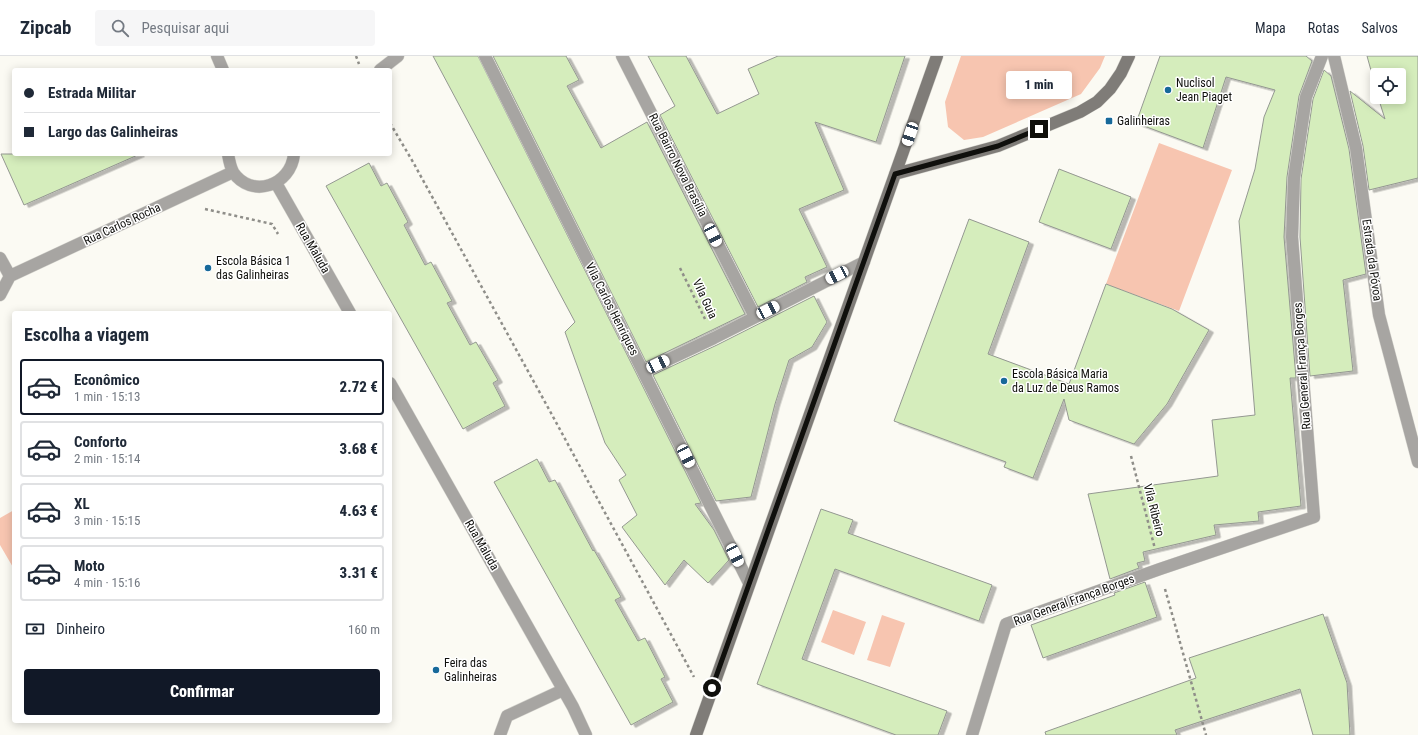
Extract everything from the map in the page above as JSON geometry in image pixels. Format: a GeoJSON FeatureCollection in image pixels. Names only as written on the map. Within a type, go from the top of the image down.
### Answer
{"type":"FeatureCollection","features":[{"type":"Feature","properties":{"kind":"street"},"geometry":{"type":"LineString","coordinates":[[217,56],[222,68]]}},
{"type":"Feature","properties":{"kind":"street"},"geometry":{"type":"LineString","coordinates":[[383,68],[398,56]]}},
{"type":"Feature","properties":{"kind":"street","name":"Vila Carlos Henriques"},"geometry":{"type":"LineString","coordinates":[[485,56],[749,583]]}},
{"type":"Feature","properties":{"kind":"street","name":"Rua Bairro Nova Brasília"},"geometry":{"type":"LineString","coordinates":[[622,56],[755,317]]}},
{"type":"Feature","properties":{"kind":"street"},"geometry":{"type":"LineString","coordinates":[[696,735],[937,56]]}},
{"type":"Feature","properties":{"kind":"street"},"geometry":{"type":"LineString","coordinates":[[895,174],[998,146],[1080,112],[1097,102],[1110,89],[1121,73],[1129,56]]}},
{"type":"Feature","properties":{"kind":"street","name":"Rua General França Borges"},"geometry":{"type":"LineString","coordinates":[[972,735],[1006,624],[1160,569],[1314,517],[1292,237],[1294,178],[1306,97],[1322,56]]}},
{"type":"Feature","properties":{"kind":"street","name":"Estrada da Póvoa"},"geometry":{"type":"LineString","coordinates":[[1334,56],[1356,148],[1379,315],[1418,462]]}},
{"type":"Feature","properties":{"kind":"street"},"geometry":{"type":"LineString","coordinates":[[228,156],[233,172],[240,179],[253,185],[267,186],[276,183],[285,176],[291,167],[294,156]]}},
{"type":"Feature","properties":{"kind":"street","name":"Rua Carlos Rocha"},"geometry":{"type":"LineString","coordinates":[[10,276],[233,172]]}},
{"type":"Feature","properties":{"kind":"street","name":"Rua Maluda"},"geometry":{"type":"LineString","coordinates":[[276,183],[349,311]]}},
{"type":"Feature","properties":{"kind":"street"},"geometry":{"type":"LineString","coordinates":[[0,258],[10,276],[0,295]]}},
{"type":"Feature","properties":{"kind":"street"},"geometry":{"type":"LineString","coordinates":[[644,371],[714,338],[864,262]]}},
{"type":"Feature","properties":{"kind":"street","name":"Rua Maluda"},"geometry":{"type":"LineString","coordinates":[[392,387],[573,707]]}},
{"type":"Feature","properties":{"kind":"street"},"geometry":{"type":"LineString","coordinates":[[500,735],[507,716],[564,690]]}},
{"type":"Feature","properties":{"kind":"street"},"geometry":{"type":"LineString","coordinates":[[573,707],[586,735]]}},
{"type":"Feature","properties":{"kind":"street"},"geometry":{"type":"LineString","coordinates":[[573,707],[595,735]]}},
{"type":"Feature","properties":{"kind":"path"},"geometry":{"type":"LineString","coordinates":[[392,126],[551,413],[707,702]]}},
{"type":"Feature","properties":{"kind":"path"},"geometry":{"type":"LineString","coordinates":[[204,209],[272,224],[280,236]]}},
{"type":"Feature","properties":{"kind":"path","name":"Vila Guia"},"geometry":{"type":"LineString","coordinates":[[680,268],[714,338]]}},
{"type":"Feature","properties":{"kind":"path","name":"Vila Ribeiro"},"geometry":{"type":"LineString","coordinates":[[1131,456],[1160,569]]}},
{"type":"Feature","properties":{"kind":"path"},"geometry":{"type":"LineString","coordinates":[[1160,569],[1206,735]]}},
{"type":"Feature","properties":{"kind":"shaded area"},"geometry":{"type":"Polygon","coordinates":[[[961,56],[1105,56],[1100,68],[1081,94],[983,137],[964,140],[948,127],[945,102],[961,56]]]}},
{"type":"Feature","properties":{"kind":"shaded area"},"geometry":{"type":"Polygon","coordinates":[[[1159,143],[1232,170],[1179,311],[1106,284],[1159,143]]]}},
{"type":"Feature","properties":{"kind":"shaded area"},"geometry":{"type":"Polygon","coordinates":[[[12,511],[12,566],[0,545],[0,518],[12,511]]]}},
{"type":"Feature","properties":{"kind":"shaded area"},"geometry":{"type":"Polygon","coordinates":[[[833,610],[866,622],[854,655],[821,642],[833,610]]]}},
{"type":"Feature","properties":{"kind":"shaded area"},"geometry":{"type":"Polygon","coordinates":[[[882,615],[905,623],[890,667],[867,660],[882,615]]]}},
{"type":"Feature","properties":{"kind":"building"},"geometry":{"type":"Polygon","coordinates":[[[433,56],[478,56],[701,503],[695,504],[714,530],[729,560],[708,583],[684,560],[665,585],[622,527],[637,515],[619,480],[626,475],[605,443],[565,332],[575,322],[433,56]]]}},
{"type":"Feature","properties":{"kind":"building"},"geometry":{"type":"Polygon","coordinates":[[[493,56],[566,56],[579,80],[567,86],[601,148],[647,122],[745,314],[646,362],[493,56]]]}},
{"type":"Feature","properties":{"kind":"building"},"geometry":{"type":"Polygon","coordinates":[[[648,56],[686,56],[717,114],[759,94],[748,69],[778,56],[905,56],[876,142],[815,122],[844,190],[799,209],[827,267],[805,277],[807,282],[758,307],[660,115],[675,106],[648,56]]]}},
{"type":"Feature","properties":{"kind":"building"},"geometry":{"type":"Polygon","coordinates":[[[1160,56],[1306,56],[1312,61],[1299,96],[1287,177],[1284,237],[1296,378],[1290,378],[1301,506],[1258,512],[1259,521],[1214,525],[1216,535],[1143,552],[1145,561],[1137,563],[1139,568],[1110,579],[1088,494],[1218,476],[1212,420],[1255,415],[1239,221],[1255,169],[1264,117],[1275,90],[1226,77],[1203,148],[1136,123],[1160,56]]]}},
{"type":"Feature","properties":{"kind":"building"},"geometry":{"type":"Polygon","coordinates":[[[1367,56],[1418,56],[1418,178],[1369,190],[1363,146],[1350,91],[1385,119],[1380,104],[1406,104],[1406,68],[1370,68],[1367,56]]]}},
{"type":"Feature","properties":{"kind":"building"},"geometry":{"type":"Polygon","coordinates":[[[1324,70],[1331,76],[1349,149],[1366,274],[1343,280],[1353,371],[1310,376],[1300,237],[1301,179],[1313,99],[1324,70]]]}},
{"type":"Feature","properties":{"kind":"building"},"geometry":{"type":"Polygon","coordinates":[[[1,154],[12,154],[12,156],[135,156],[24,205],[1,154]]]}},
{"type":"Feature","properties":{"kind":"building"},"geometry":{"type":"Polygon","coordinates":[[[369,163],[381,186],[387,183],[408,222],[404,225],[425,265],[431,262],[452,301],[447,303],[470,345],[476,342],[498,380],[493,383],[505,406],[463,429],[326,186],[369,163]]]}},
{"type":"Feature","properties":{"kind":"building"},"geometry":{"type":"Polygon","coordinates":[[[1059,169],[1131,197],[1111,249],[1039,222],[1059,169]]]}},
{"type":"Feature","properties":{"kind":"building"},"geometry":{"type":"Polygon","coordinates":[[[969,219],[1029,242],[988,354],[1069,384],[1106,284],[1172,309],[1209,330],[1167,404],[1134,444],[1069,420],[1064,399],[1033,478],[1004,467],[1006,462],[894,421],[969,219]]]}},
{"type":"Feature","properties":{"kind":"building"},"geometry":{"type":"Polygon","coordinates":[[[814,296],[827,322],[812,347],[789,360],[775,404],[751,497],[716,501],[653,375],[717,345],[814,296]]]}},
{"type":"Feature","properties":{"kind":"building"},"geometry":{"type":"Polygon","coordinates":[[[537,459],[549,482],[555,480],[593,551],[594,550],[621,597],[615,600],[638,641],[645,638],[665,677],[661,679],[673,702],[631,725],[494,482],[537,459]]]}},
{"type":"Feature","properties":{"kind":"building"},"geometry":{"type":"Polygon","coordinates":[[[821,509],[853,520],[848,533],[992,585],[979,621],[835,569],[802,659],[947,711],[938,735],[896,735],[757,684],[821,509]]]}},
{"type":"Feature","properties":{"kind":"building"},"geometry":{"type":"Polygon","coordinates":[[[1145,582],[1157,617],[1043,658],[1031,625],[1115,595],[1114,593],[1145,582]]]}},
{"type":"Feature","properties":{"kind":"building"},"geometry":{"type":"Polygon","coordinates":[[[1323,614],[1347,683],[1350,735],[1313,735],[1300,689],[1175,730],[1177,735],[1046,735],[1045,732],[1196,678],[1189,658],[1323,614]]]}},
{"type":"Feature","properties":{"kind":"place","name":"Nuclisol Jean Piaget"},"geometry":{"type":"Point","coordinates":[1168,90]}},
{"type":"Feature","properties":{"kind":"place","name":"Galinheiras"},"geometry":{"type":"Point","coordinates":[1109,121]}},
{"type":"Feature","properties":{"kind":"place","name":"Escola Básica 1 das Galinheiras"},"geometry":{"type":"Point","coordinates":[208,268]}},
{"type":"Feature","properties":{"kind":"place","name":"Escola Básica Maria da Luz de Deus Ramos"},"geometry":{"type":"Point","coordinates":[1004,381]}},
{"type":"Feature","properties":{"kind":"place","name":"Feira das Galinheiras"},"geometry":{"type":"Point","coordinates":[436,670]}},
{"type":"Feature","properties":{"kind":"route"},"geometry":{"type":"LineString","coordinates":[[712,688],[895,174],[998,146],[1039,129]]}}]}
